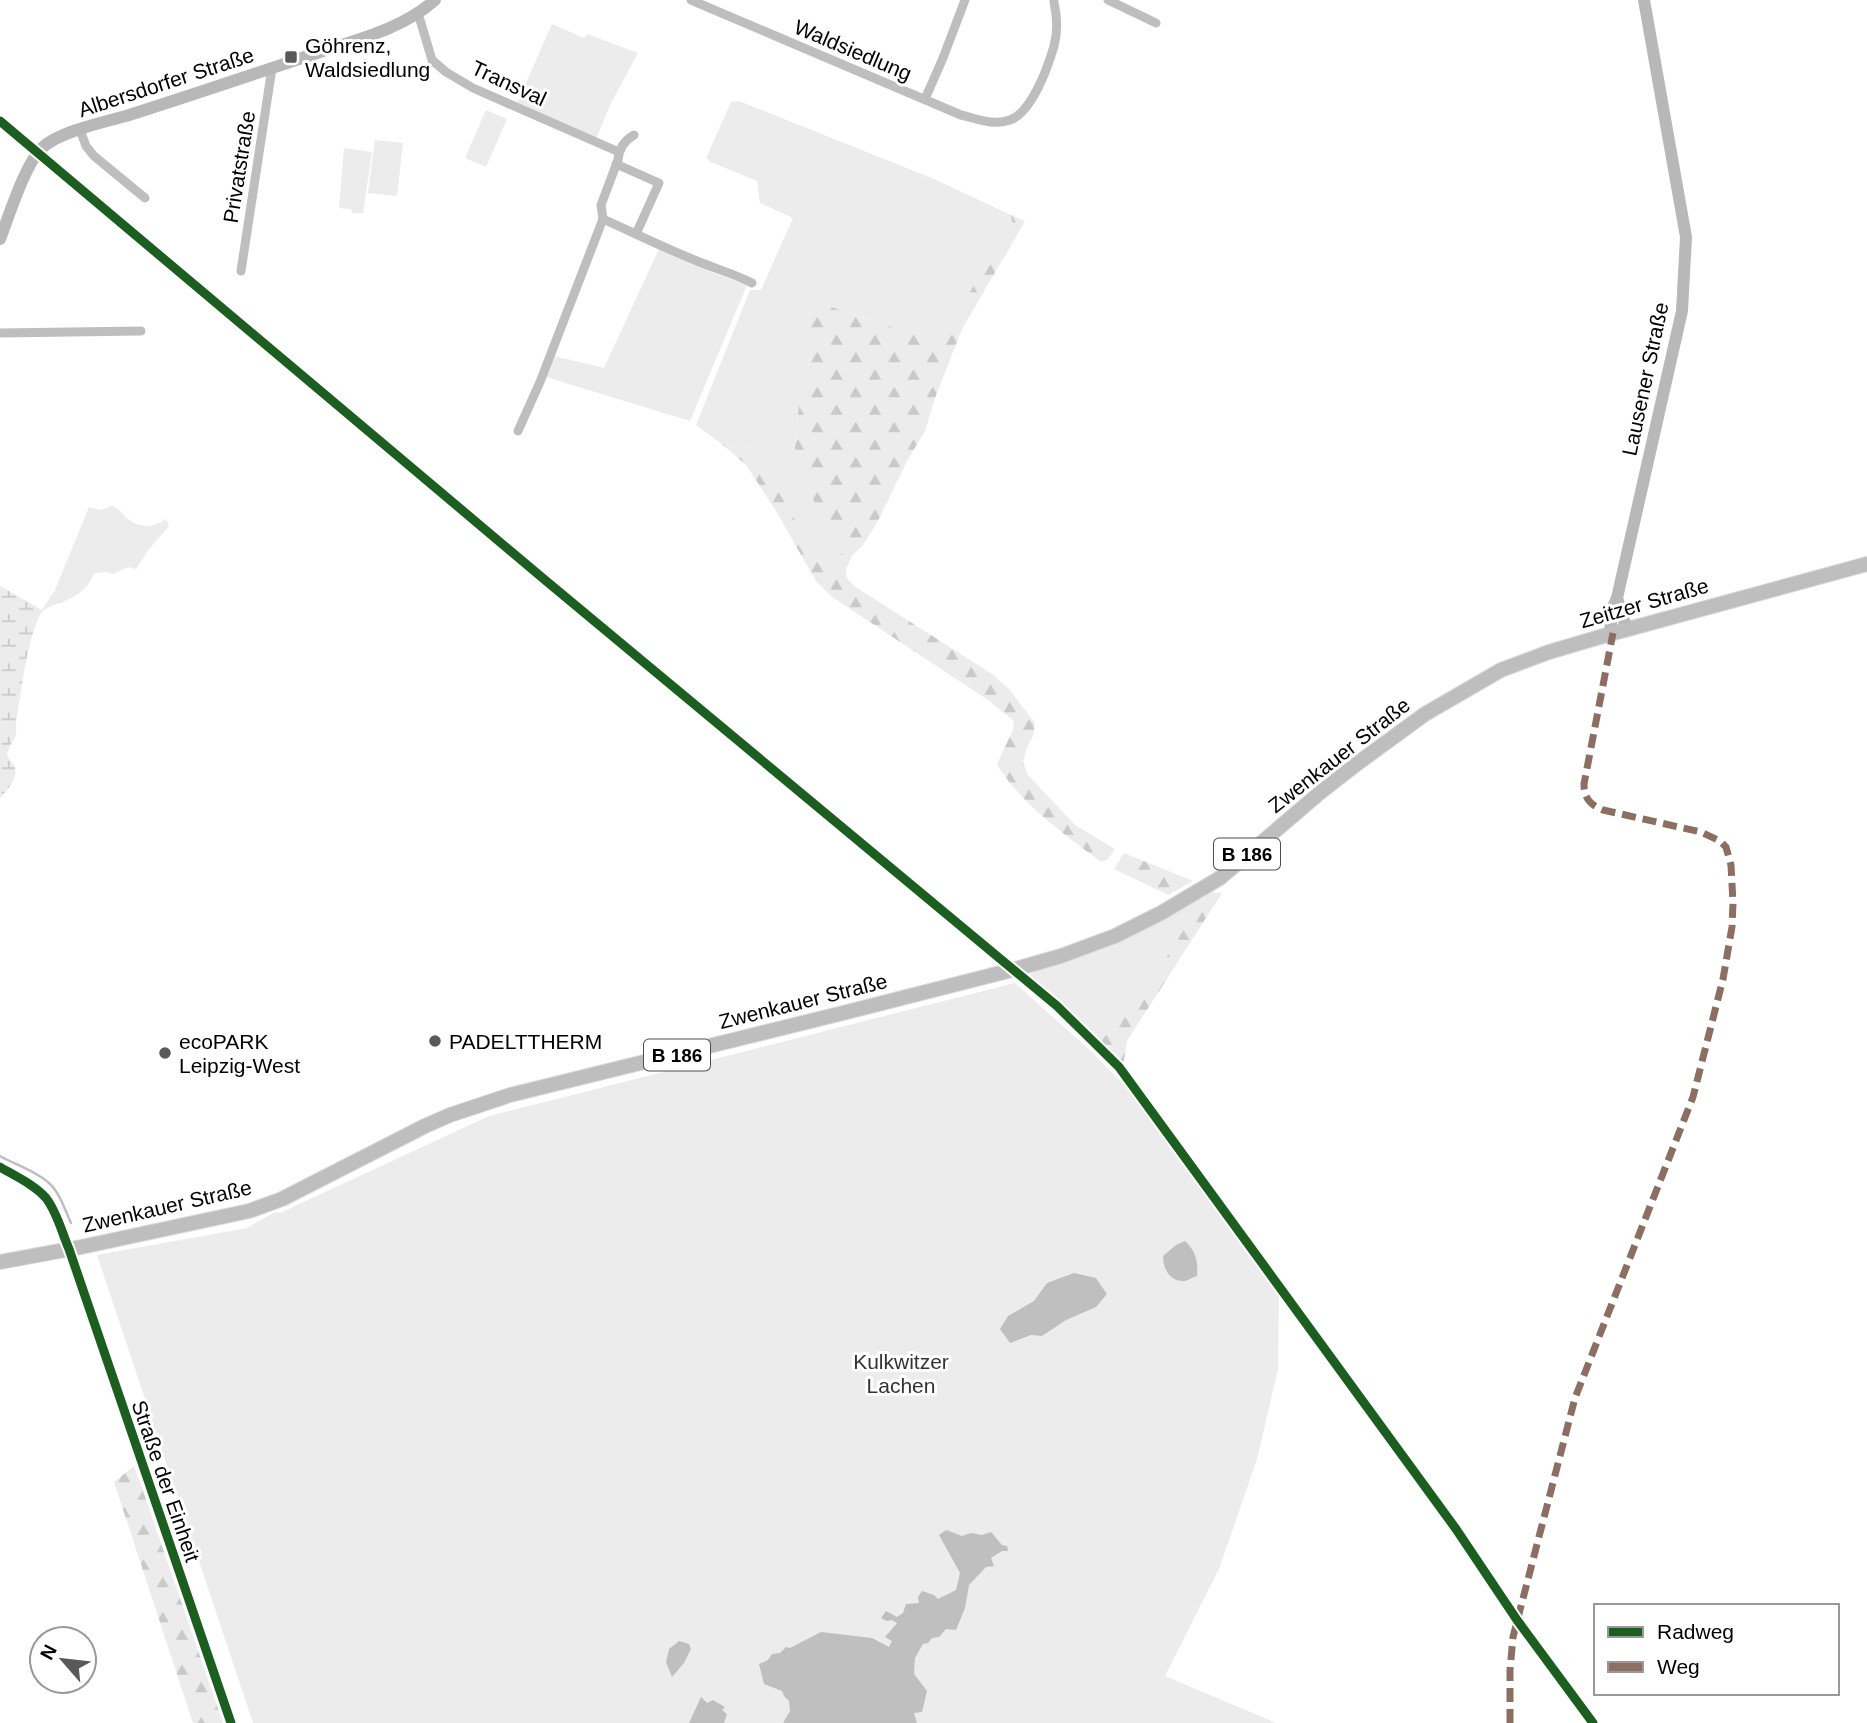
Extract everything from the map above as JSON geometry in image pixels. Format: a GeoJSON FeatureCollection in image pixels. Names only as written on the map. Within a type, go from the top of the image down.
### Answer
{"type":"FeatureCollection","features":[{"type":"Feature","properties":{"kind":"main road","name":"Zeitzer Straße"},"geometry":{"type":"LineString","coordinates":[[1442,704],[1501,670],[1549,652],[1867,564]]}},
{"type":"Feature","properties":{"kind":"main road","name":"Zwenkauer Straße"},"geometry":{"type":"LineString","coordinates":[[0,1262],[249,1211],[282,1199],[438,1120],[523,1091],[1012,970],[1115,936],[1161,913],[1220,878],[1322,791],[1442,704]]}},
{"type":"Feature","properties":{"kind":"street","name":"Albersdorfer Straße"},"geometry":{"type":"LineString","coordinates":[[0,239],[29,166],[47,143],[384,30],[418,13],[435,0]]}},
{"type":"Feature","properties":{"kind":"street","name":"Waldsiedlung"},"geometry":{"type":"LineString","coordinates":[[691,0],[961,115],[995,123],[1012,119],[1025,110],[1033,99],[1055,44],[1057,17],[1054,1]]}},
{"type":"Feature","properties":{"kind":"street","name":"Waldsiedlung"},"geometry":{"type":"LineString","coordinates":[[925,99],[965,0]]}},
{"type":"Feature","properties":{"kind":"street"},"geometry":{"type":"LineString","coordinates":[[1108,0],[1156,23]]}},
{"type":"Feature","properties":{"kind":"street","name":"Lausener Straße"},"geometry":{"type":"LineString","coordinates":[[1610,634],[1612,609],[1682,311],[1686,237],[1644,0]]}},
{"type":"Feature","properties":{"kind":"street","name":"Transval"},"geometry":{"type":"LineString","coordinates":[[418,13],[432,60],[446,72],[473,88],[619,152]]}},
{"type":"Feature","properties":{"kind":"street","name":"Privatstraße"},"geometry":{"type":"LineString","coordinates":[[241,271],[272,68]]}},
{"type":"Feature","properties":{"kind":"street"},"geometry":{"type":"LineString","coordinates":[[80,130],[94,156],[145,198]]}},
{"type":"Feature","properties":{"kind":"street"},"geometry":{"type":"LineString","coordinates":[[518,431],[540,382],[603,219],[601,205],[619,152],[627,139],[634,135]]}},
{"type":"Feature","properties":{"kind":"street"},"geometry":{"type":"LineString","coordinates":[[616,164],[659,183],[636,234]]}},
{"type":"Feature","properties":{"kind":"street"},"geometry":{"type":"LineString","coordinates":[[603,219],[752,283]]}},
{"type":"Feature","properties":{"kind":"street"},"geometry":{"type":"LineString","coordinates":[[0,333],[141,331]]}},
{"type":"Feature","properties":{"kind":"street"},"geometry":{"type":"LineString","coordinates":[[1616,598],[1627,630]]}},
{"type":"Feature","properties":{"kind":"street","name":"Straße der Einheit"},"geometry":{"type":"LineString","coordinates":[[0,1167],[36,1189],[52,1207],[69,1249],[231,1723]]}},
{"type":"Feature","properties":{"kind":"green space"},"geometry":{"type":"Polygon","coordinates":[[[552,24],[584,38],[587,34],[638,53],[611,103],[596,139],[517,103],[552,24]]]}},
{"type":"Feature","properties":{"kind":"green space"},"geometry":{"type":"Polygon","coordinates":[[[739,101],[934,179],[1011,215],[1012,222],[945,333],[932,342],[816,302],[810,303],[808,307],[812,352],[800,393],[795,448],[821,518],[841,543],[842,552],[837,562],[827,568],[821,564],[753,448],[722,444],[696,425],[750,290],[761,290],[793,218],[760,203],[757,181],[706,158],[731,102],[739,101]]]}},
{"type":"Feature","properties":{"kind":"green space"},"geometry":{"type":"Polygon","coordinates":[[[486,110],[507,119],[486,167],[465,158],[486,110]]]}},
{"type":"Feature","properties":{"kind":"green space"},"geometry":{"type":"Polygon","coordinates":[[[375,140],[403,143],[397,196],[368,193],[375,140]]]}},
{"type":"Feature","properties":{"kind":"green space"},"geometry":{"type":"Polygon","coordinates":[[[344,148],[372,152],[363,213],[352,213],[351,209],[339,208],[344,148]]]}},
{"type":"Feature","properties":{"kind":"green space"},"geometry":{"type":"Polygon","coordinates":[[[1011,215],[1025,221],[962,329],[925,431],[877,523],[863,545],[852,556],[846,569],[846,577],[854,586],[992,674],[1009,689],[1035,723],[1023,762],[1028,775],[1075,825],[1115,849],[1108,859],[1101,862],[1031,805],[997,764],[1013,730],[1014,721],[988,700],[832,597],[816,581],[746,465],[722,444],[753,448],[821,564],[827,568],[831,567],[842,552],[841,543],[821,518],[797,461],[795,448],[800,393],[812,352],[808,307],[810,303],[816,302],[932,342],[945,333],[1012,222],[1011,215]]]}},
{"type":"Feature","properties":{"kind":"green space"},"geometry":{"type":"Polygon","coordinates":[[[659,249],[747,285],[690,421],[546,377],[554,356],[604,368],[659,249]]]}},
{"type":"Feature","properties":{"kind":"green space"},"geometry":{"type":"Polygon","coordinates":[[[112,506],[139,525],[153,525],[166,519],[169,526],[136,569],[128,567],[113,574],[95,573],[82,590],[63,602],[55,590],[89,507],[100,510],[112,506]]]}},
{"type":"Feature","properties":{"kind":"green space"},"geometry":{"type":"Polygon","coordinates":[[[0,586],[42,610],[55,590],[63,602],[43,611],[33,631],[16,734],[7,755],[14,765],[15,774],[12,783],[0,798],[0,586]]]}},
{"type":"Feature","properties":{"kind":"green space"},"geometry":{"type":"Polygon","coordinates":[[[1124,853],[1193,881],[1168,895],[1114,869],[1124,853]]]}},
{"type":"Feature","properties":{"kind":"green space"},"geometry":{"type":"Polygon","coordinates":[[[1207,892],[1170,952],[1116,1029],[1104,1036],[1095,1038],[1088,1033],[1031,977],[1031,972],[1095,951],[1163,919],[1207,892]]]}},
{"type":"Feature","properties":{"kind":"green space"},"geometry":{"type":"Polygon","coordinates":[[[1207,892],[1222,893],[1127,1041],[1123,1066],[1095,1038],[1116,1029],[1170,952],[1207,892]]]}},
{"type":"Feature","properties":{"kind":"green space","name":"Kulkwitzer Lachen"},"geometry":{"type":"Polygon","coordinates":[[[1015,983],[1093,1053],[1130,1091],[1279,1296],[1278,1369],[1257,1459],[1219,1569],[1165,1676],[1276,1723],[253,1723],[97,1255],[247,1228],[275,1212],[280,1213],[489,1116],[1015,983]]]}},
{"type":"Feature","properties":{"kind":"green space"},"geometry":{"type":"Polygon","coordinates":[[[134,1466],[223,1723],[193,1723],[114,1482],[134,1466]]]}},
{"type":"Feature","properties":{"kind":"shaded area"},"geometry":{"type":"Polygon","coordinates":[[[1185,1241],[1196,1257],[1197,1276],[1180,1281],[1168,1274],[1163,1256],[1185,1241]]]}},
{"type":"Feature","properties":{"kind":"shaded area"},"geometry":{"type":"Polygon","coordinates":[[[1074,1273],[1096,1278],[1107,1294],[1096,1307],[1066,1320],[1042,1336],[1031,1335],[1010,1343],[1000,1329],[1008,1316],[1034,1301],[1047,1283],[1074,1273]]]}},
{"type":"Feature","properties":{"kind":"shaded area"},"geometry":{"type":"Polygon","coordinates":[[[946,1530],[962,1536],[991,1532],[1002,1545],[1007,1546],[1008,1551],[1002,1551],[991,1558],[994,1566],[986,1567],[969,1585],[965,1608],[956,1630],[946,1629],[939,1637],[923,1644],[915,1658],[914,1674],[927,1691],[922,1712],[914,1713],[917,1723],[783,1723],[790,1711],[789,1701],[782,1691],[764,1684],[759,1664],[768,1660],[772,1654],[780,1653],[786,1647],[790,1648],[821,1632],[872,1638],[889,1647],[892,1641],[885,1637],[897,1623],[881,1618],[886,1611],[897,1617],[903,1613],[906,1604],[919,1603],[918,1597],[922,1591],[938,1599],[956,1590],[960,1573],[939,1535],[946,1530]]]}},
{"type":"Feature","properties":{"kind":"shaded area"},"geometry":{"type":"Polygon","coordinates":[[[679,1641],[689,1644],[691,1649],[672,1677],[666,1662],[669,1649],[679,1641]]]}},
{"type":"Feature","properties":{"kind":"shaded area"},"geometry":{"type":"Polygon","coordinates":[[[701,1697],[707,1703],[713,1700],[725,1707],[722,1710],[727,1714],[724,1723],[689,1723],[701,1697]]]}},
{"type":"Feature","properties":{"kind":"waterway"},"geometry":{"type":"LineString","coordinates":[[0,1156],[49,1183],[71,1223]]}},
{"type":"Feature","properties":{"kind":"marked path"},"geometry":{"type":"LineString","coordinates":[[1510,1723],[1513,1637],[1575,1398],[1693,1097],[1723,979],[1732,927],[1731,865],[1726,847],[1720,841],[1701,832],[1603,810],[1591,803],[1585,793],[1584,784],[1613,633]]}},
{"type":"Feature","properties":{"kind":"cycle path"},"geometry":{"type":"LineString","coordinates":[[0,121],[1057,1006],[1119,1067],[1456,1529],[1517,1620],[1593,1723]]}},
{"type":"Feature","properties":{"kind":"cycle path"},"geometry":{"type":"LineString","coordinates":[[0,1167],[41,1193],[56,1216],[231,1723]]}},
{"type":"Feature","properties":{"kind":"place","name":"Göhrenz, Waldsiedlung"},"geometry":{"type":"Point","coordinates":[291,57]}},
{"type":"Feature","properties":{"kind":"place","name":"PADELTTHERM"},"geometry":{"type":"Point","coordinates":[435,1041]}},
{"type":"Feature","properties":{"kind":"place","name":"ecoPARK Leipzig-West"},"geometry":{"type":"Point","coordinates":[165,1053]}}]}
